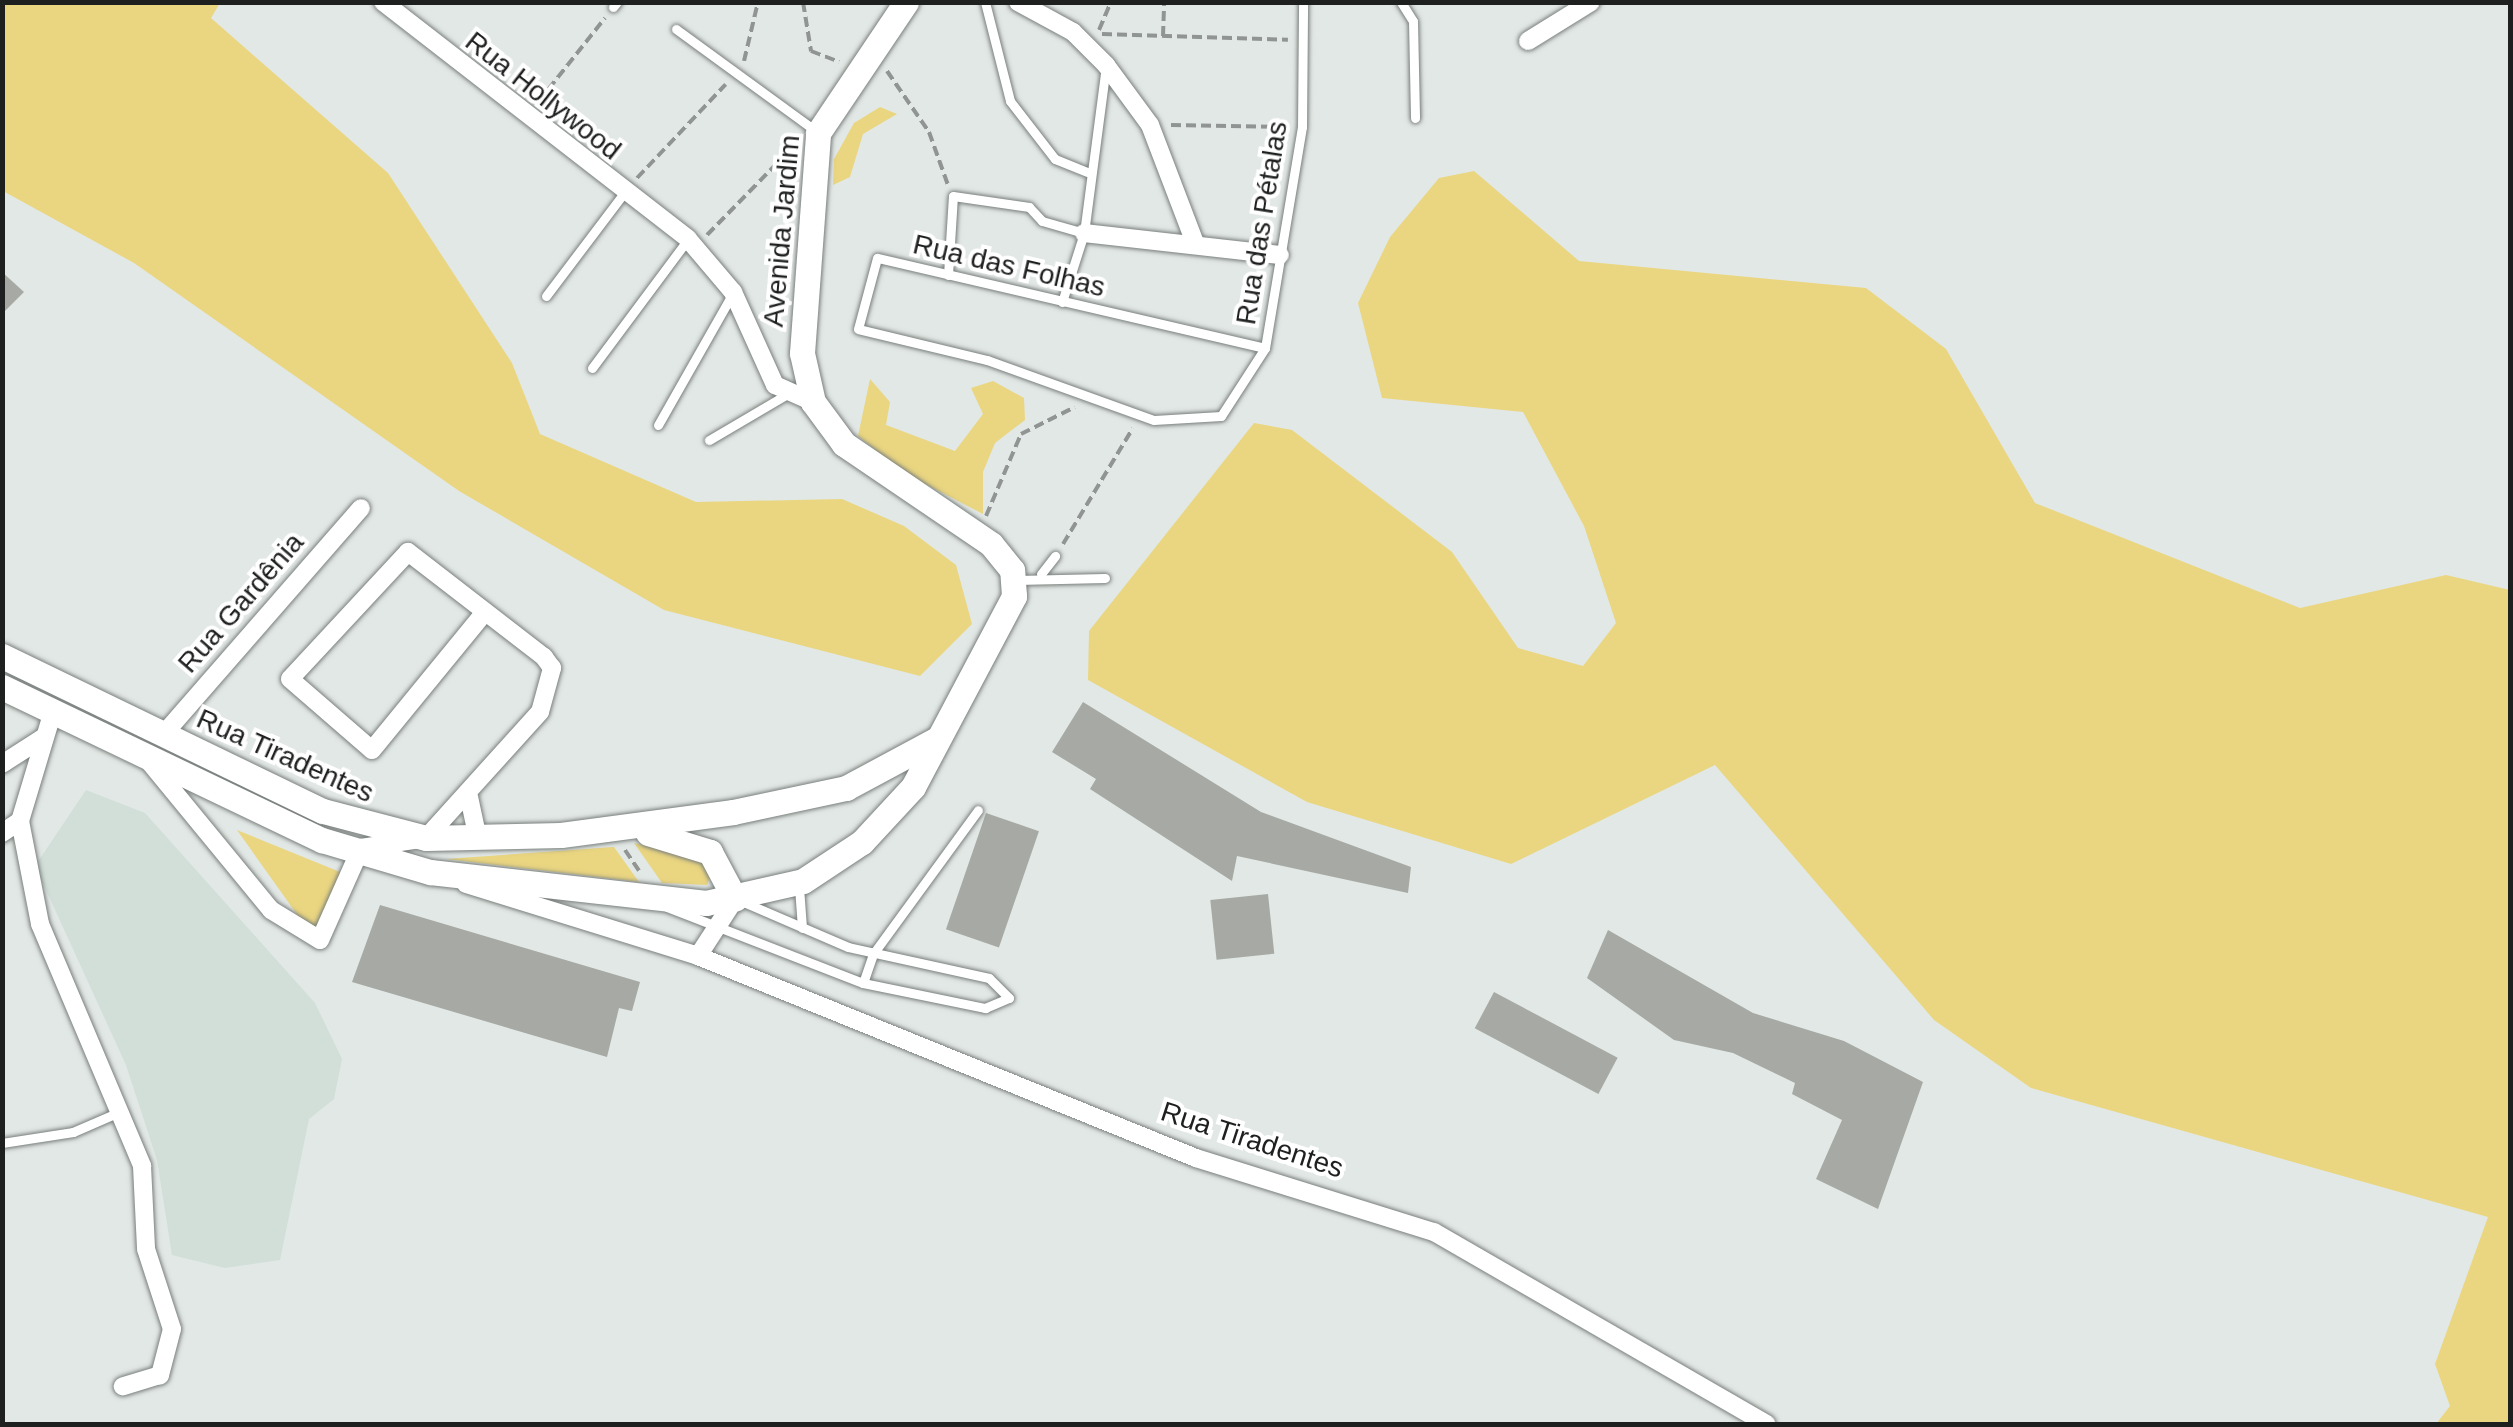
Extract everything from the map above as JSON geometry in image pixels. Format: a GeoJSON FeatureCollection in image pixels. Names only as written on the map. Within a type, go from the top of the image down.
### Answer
{"type":"FeatureCollection","features":[{"type":"Feature","properties":{"kind":"street","name":"Rua Hollywood"},"geometry":{"type":"LineString","coordinates":[[383,2],[524,120],[688,239],[733,292],[784,396]]}},
{"type":"Feature","properties":{"kind":"street","name":"Avenida Jardim"},"geometry":{"type":"LineString","coordinates":[[814,402],[801,306],[818,133],[906,2]]}},
{"type":"Feature","properties":{"kind":"street"},"geometry":{"type":"LineString","coordinates":[[1018,2],[1099,50],[1150,125],[1195,242]]}},
{"type":"Feature","properties":{"kind":"street"},"geometry":{"type":"LineString","coordinates":[[1528,41],[1591,2]]}},
{"type":"Feature","properties":{"kind":"street"},"geometry":{"type":"LineString","coordinates":[[1084,232],[1280,254]]}},
{"type":"Feature","properties":{"kind":"street"},"geometry":{"type":"LineString","coordinates":[[698,956],[736,899],[803,880],[881,826],[1004,630],[1014,580],[980,535],[868,467],[814,402],[784,396]]}},
{"type":"Feature","properties":{"kind":"street","name":"Rua Gardênia"},"geometry":{"type":"LineString","coordinates":[[163,735],[361,508]]}},
{"type":"Feature","properties":{"kind":"street"},"geometry":{"type":"LineString","coordinates":[[323,811],[356,854],[426,838],[469,796],[540,712],[552,680],[544,656],[405,552],[290,686],[372,750],[484,613]]}},
{"type":"Feature","properties":{"kind":"street","name":"Rua Tiradentes"},"geometry":{"type":"LineString","coordinates":[[2,656],[323,811],[426,838],[622,838]]}},
{"type":"Feature","properties":{"kind":"street","name":"Rua Tiradentes"},"geometry":{"type":"LineString","coordinates":[[2,687],[356,854],[430,872],[698,956],[1196,1158],[1434,1232],[1767,1424]]}},
{"type":"Feature","properties":{"kind":"street"},"geometry":{"type":"LineString","coordinates":[[53,711],[20,822],[40,924],[142,1166],[146,1250],[172,1329],[160,1375],[123,1386]]}},
{"type":"Feature","properties":{"kind":"street"},"geometry":{"type":"LineString","coordinates":[[622,838],[846,788],[941,736]]}},
{"type":"Feature","properties":{"kind":"street"},"geometry":{"type":"LineString","coordinates":[[2,764],[44,738]]}},
{"type":"Feature","properties":{"kind":"street","name":"Rua Tiradentes"},"geometry":{"type":"LineString","coordinates":[[144,755],[271,910],[320,940],[356,854]]}},
{"type":"Feature","properties":{"kind":"street"},"geometry":{"type":"LineString","coordinates":[[469,796],[478,838]]}},
{"type":"Feature","properties":{"kind":"street"},"geometry":{"type":"LineString","coordinates":[[2,834],[20,822]]}},
{"type":"Feature","properties":{"kind":"street"},"geometry":{"type":"LineString","coordinates":[[622,838],[710,852],[736,899]]}},
{"type":"Feature","properties":{"kind":"street","name":"Rua Tiradentes"},"geometry":{"type":"LineString","coordinates":[[430,872],[736,899]]}},
{"type":"Feature","properties":{"kind":"lane"},"geometry":{"type":"LineString","coordinates":[[985,2],[1010,102],[1055,158],[1088,172]]}},
{"type":"Feature","properties":{"kind":"lane","name":"Rua das Pétalas"},"geometry":{"type":"LineString","coordinates":[[1088,401],[1181,424],[1220,416],[1264,348],[1302,127],[1308,40],[1303,2]]}},
{"type":"Feature","properties":{"kind":"lane"},"geometry":{"type":"LineString","coordinates":[[1400,2],[1413,21],[1416,118]]}},
{"type":"Feature","properties":{"kind":"lane"},"geometry":{"type":"LineString","coordinates":[[676,29],[732,77],[818,133]]}},
{"type":"Feature","properties":{"kind":"lane"},"geometry":{"type":"LineString","coordinates":[[1062,302],[1084,232],[1099,50]]}},
{"type":"Feature","properties":{"kind":"lane"},"geometry":{"type":"LineString","coordinates":[[546,296],[624,193]]}},
{"type":"Feature","properties":{"kind":"lane"},"geometry":{"type":"LineString","coordinates":[[948,275],[952,196],[1029,207],[1042,221],[1084,232]]}},
{"type":"Feature","properties":{"kind":"lane"},"geometry":{"type":"LineString","coordinates":[[592,368],[688,239]]}},
{"type":"Feature","properties":{"kind":"lane","name":"Rua das Folhas"},"geometry":{"type":"LineString","coordinates":[[1088,401],[987,360],[858,331],[874,260],[1264,348]]}},
{"type":"Feature","properties":{"kind":"lane"},"geometry":{"type":"LineString","coordinates":[[658,425],[733,292]]}},
{"type":"Feature","properties":{"kind":"lane"},"geometry":{"type":"LineString","coordinates":[[709,440],[784,396]]}},
{"type":"Feature","properties":{"kind":"lane"},"geometry":{"type":"LineString","coordinates":[[1041,574],[1056,556]]}},
{"type":"Feature","properties":{"kind":"lane"},"geometry":{"type":"LineString","coordinates":[[1014,580],[1041,574],[1104,578]]}},
{"type":"Feature","properties":{"kind":"lane"},"geometry":{"type":"LineString","coordinates":[[862,983],[873,954],[978,810]]}},
{"type":"Feature","properties":{"kind":"lane"},"geometry":{"type":"LineString","coordinates":[[802,928],[796,900],[803,880]]}},
{"type":"Feature","properties":{"kind":"lane","name":"Rua Tiradentes"},"geometry":{"type":"LineString","coordinates":[[652,893],[714,930],[862,983],[985,1008],[1009,998],[989,978],[873,954]]}},
{"type":"Feature","properties":{"kind":"lane"},"geometry":{"type":"LineString","coordinates":[[736,899],[873,954]]}},
{"type":"Feature","properties":{"kind":"lane"},"geometry":{"type":"LineString","coordinates":[[2,1143],[73,1132],[122,1111]]}},
{"type":"Feature","properties":{"kind":"path"},"geometry":{"type":"LineString","coordinates":[[624,193],[732,77],[758,2]]}},
{"type":"Feature","properties":{"kind":"path"},"geometry":{"type":"LineString","coordinates":[[803,2],[811,51],[865,60],[929,132],[952,196]]}},
{"type":"Feature","properties":{"kind":"path"},"geometry":{"type":"LineString","coordinates":[[1111,2],[1099,50],[1162,36],[1308,40]]}},
{"type":"Feature","properties":{"kind":"path"},"geometry":{"type":"LineString","coordinates":[[1162,36],[1164,2]]}},
{"type":"Feature","properties":{"kind":"path"},"geometry":{"type":"LineString","coordinates":[[524,120],[615,5]]}},
{"type":"Feature","properties":{"kind":"path"},"geometry":{"type":"LineString","coordinates":[[1150,125],[1302,127]]}},
{"type":"Feature","properties":{"kind":"path"},"geometry":{"type":"LineString","coordinates":[[688,239],[715,232],[793,147]]}},
{"type":"Feature","properties":{"kind":"path"},"geometry":{"type":"LineString","coordinates":[[980,535],[1021,434],[1088,401]]}},
{"type":"Feature","properties":{"kind":"path"},"geometry":{"type":"LineString","coordinates":[[1056,556],[1140,416]]}},
{"type":"Feature","properties":{"kind":"path"},"geometry":{"type":"LineString","coordinates":[[622,838],[652,893]]}},
{"type":"Feature","properties":{"kind":"shaded area"},"geometry":{"type":"Polygon","coordinates":[[[2,3],[220,3],[211,18],[388,173],[512,363],[540,434],[696,502],[842,499],[904,526],[956,565],[972,624],[920,676],[664,610],[459,491],[134,263],[3,191],[2,3]]]}},
{"type":"Feature","properties":{"kind":"shaded area"},"geometry":{"type":"Polygon","coordinates":[[[880,107],[897,114],[863,134],[850,177],[833,185],[834,159],[854,123],[880,107]]]}},
{"type":"Feature","properties":{"kind":"shaded area"},"geometry":{"type":"Polygon","coordinates":[[[1474,171],[1579,261],[1866,288],[1946,349],[2035,503],[2300,608],[2446,575],[2510,590],[2510,1424],[2436,1424],[2450,1406],[2435,1364],[2488,1217],[2031,1088],[1934,1020],[1715,765],[1511,864],[1307,802],[1088,680],[1089,631],[1254,423],[1292,430],[1452,552],[1518,648],[1583,666],[1616,623],[1584,526],[1523,412],[1382,398],[1358,303],[1390,237],[1439,178],[1474,171]]]}},
{"type":"Feature","properties":{"kind":"shaded area"},"geometry":{"type":"Polygon","coordinates":[[[870,379],[890,402],[886,425],[955,451],[983,414],[971,388],[993,381],[1024,398],[1025,420],[995,443],[983,472],[983,514],[904,473],[858,436],[870,379]]]}},
{"type":"Feature","properties":{"kind":"shaded area"},"geometry":{"type":"Polygon","coordinates":[[[86,790],[145,813],[315,1003],[342,1059],[334,1099],[309,1119],[280,1260],[225,1268],[172,1255],[157,1160],[126,1065],[35,866],[86,790]]]}},
{"type":"Feature","properties":{"kind":"shaded area"},"geometry":{"type":"Polygon","coordinates":[[[237,830],[345,874],[313,937],[237,830]]]}},
{"type":"Feature","properties":{"kind":"shaded area"},"geometry":{"type":"Polygon","coordinates":[[[634,843],[701,859],[712,872],[707,885],[662,883],[634,843]]]}},
{"type":"Feature","properties":{"kind":"shaded area"},"geometry":{"type":"Polygon","coordinates":[[[613,847],[639,882],[446,859],[613,847]]]}},
{"type":"Feature","properties":{"kind":"building"},"geometry":{"type":"Polygon","coordinates":[[[2,272],[24,292],[2,314],[2,272]]]}},
{"type":"Feature","properties":{"kind":"building"},"geometry":{"type":"Polygon","coordinates":[[[1083,702],[1261,812],[1411,867],[1408,893],[1237,856],[1232,881],[1090,789],[1096,779],[1052,752],[1083,702]]]}},
{"type":"Feature","properties":{"kind":"building"},"geometry":{"type":"Polygon","coordinates":[[[986,813],[1039,831],[999,948],[946,929],[986,813]]]}},
{"type":"Feature","properties":{"kind":"building"},"geometry":{"type":"Polygon","coordinates":[[[1268,894],[1274,954],[1217,960],[1210,900],[1268,894]]]}},
{"type":"Feature","properties":{"kind":"building"},"geometry":{"type":"Polygon","coordinates":[[[380,905],[640,982],[632,1011],[619,1008],[607,1057],[352,982],[380,905]]]}},
{"type":"Feature","properties":{"kind":"building"},"geometry":{"type":"Polygon","coordinates":[[[1608,930],[1753,1013],[1844,1041],[1923,1082],[1878,1209],[1816,1179],[1842,1120],[1792,1094],[1795,1083],[1733,1053],[1674,1040],[1587,978],[1608,930]]]}},
{"type":"Feature","properties":{"kind":"building"},"geometry":{"type":"Polygon","coordinates":[[[1494,992],[1618,1058],[1598,1094],[1475,1028],[1494,992]]]}}]}
